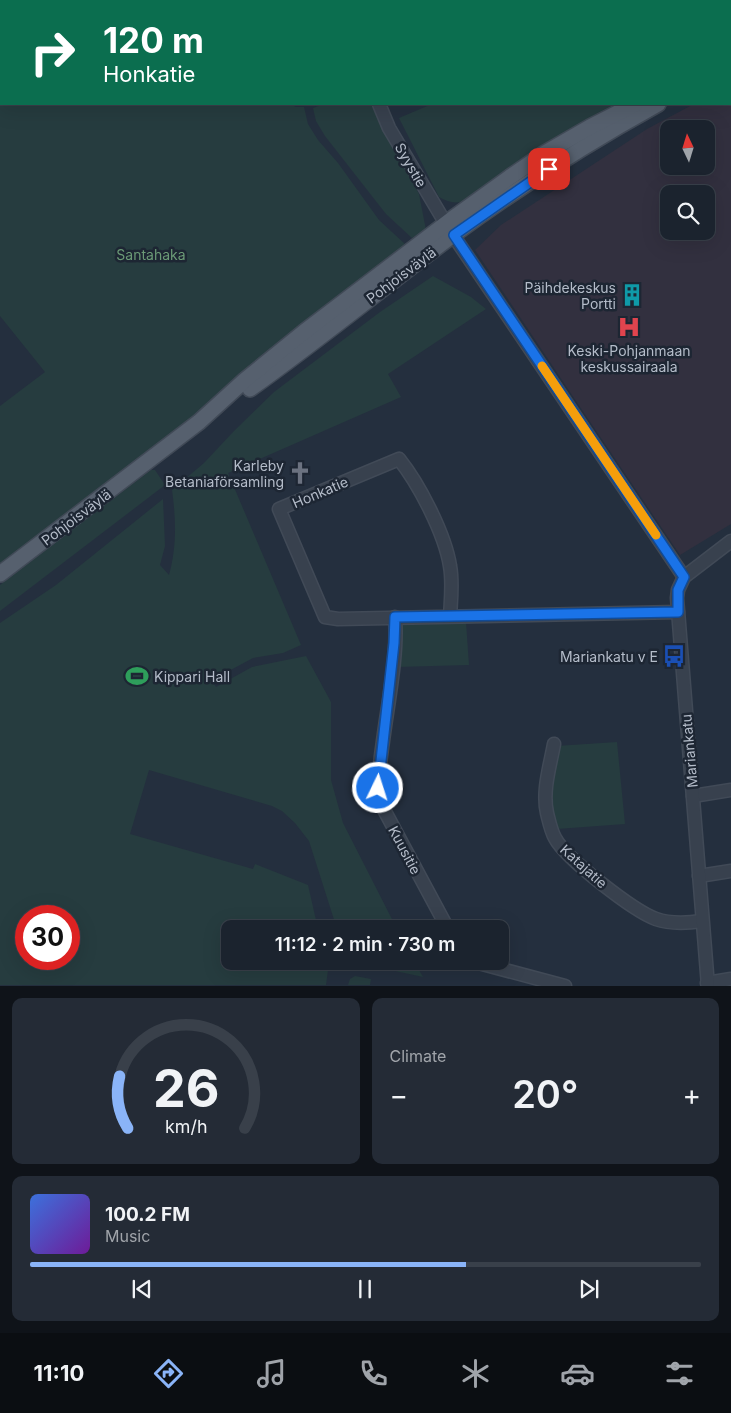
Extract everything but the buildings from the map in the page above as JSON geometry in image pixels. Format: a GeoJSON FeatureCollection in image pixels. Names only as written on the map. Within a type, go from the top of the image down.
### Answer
{"type":"FeatureCollection","features":[{"type":"Feature","properties":{"kind":"main road","name":"Pohjoisväylä"},"geometry":{"type":"LineString","coordinates":[[450,230],[510,177],[590,127],[633,105]]}},
{"type":"Feature","properties":{"kind":"main road","name":"Pohjoisväylä"},"geometry":{"type":"LineString","coordinates":[[0,574],[199,422],[245,380],[304,332],[450,230],[592,141],[656,105]]}},
{"type":"Feature","properties":{"kind":"street","name":"Syystie"},"geometry":{"type":"LineString","coordinates":[[380,105],[389,128],[450,230],[684,577]]}},
{"type":"Feature","properties":{"kind":"street","name":"Honkatie"},"geometry":{"type":"LineString","coordinates":[[450,616],[452,578],[448,555],[434,519],[418,487],[399,459],[279,509],[326,617],[338,619],[678,612]]}},
{"type":"Feature","properties":{"kind":"street"},"geometry":{"type":"LineString","coordinates":[[684,577],[731,542]]}},
{"type":"Feature","properties":{"kind":"street","name":"Mariankatu"},"geometry":{"type":"LineString","coordinates":[[684,577],[678,590],[678,612],[707,984]]}},
{"type":"Feature","properties":{"kind":"street","name":"Kuusitie"},"geometry":{"type":"LineString","coordinates":[[395,617],[396,628],[380,765],[379,796],[382,806],[443,920]]}},
{"type":"Feature","properties":{"kind":"street","name":"Katajatie"},"geometry":{"type":"LineString","coordinates":[[554,744],[545,802],[555,839],[564,850],[626,903],[645,914],[658,920],[679,922],[702,920]]}},
{"type":"Feature","properties":{"kind":"street"},"geometry":{"type":"LineString","coordinates":[[693,796],[731,790]]}},
{"type":"Feature","properties":{"kind":"street"},"geometry":{"type":"LineString","coordinates":[[699,876],[731,872]]}},
{"type":"Feature","properties":{"kind":"street"},"geometry":{"type":"LineString","coordinates":[[505,970],[565,986]]}},
{"type":"Feature","properties":{"kind":"street"},"geometry":{"type":"LineString","coordinates":[[707,984],[731,979]]}},
{"type":"Feature","properties":{"kind":"shaded area","name":"Keski-Pohjanmaan keskussairaala"},"geometry":{"type":"Polygon","coordinates":[[[692,105],[731,105],[731,524],[680,555],[475,250],[501,225],[660,122],[660,175],[715,175],[715,120],[664,120],[692,105]]]}},
{"type":"Feature","properties":{"kind":"green space","name":"Santahaka"},"geometry":{"type":"Polygon","coordinates":[[[0,105],[292,105],[304,107],[308,124],[318,140],[338,163],[379,220],[406,245],[307,320],[141,460],[0,565],[0,406],[45,372],[0,316],[0,105]]]}},
{"type":"Feature","properties":{"kind":"green space"},"geometry":{"type":"Polygon","coordinates":[[[321,105],[373,105],[385,131],[419,194],[426,230],[412,238],[386,214],[325,136],[316,121],[313,108],[321,105]]]}},
{"type":"Feature","properties":{"kind":"green space"},"geometry":{"type":"Polygon","coordinates":[[[430,105],[620,105],[467,200],[460,202],[450,202],[439,197],[399,118],[430,105]]]}},
{"type":"Feature","properties":{"kind":"green space"},"geometry":{"type":"Polygon","coordinates":[[[433,276],[471,297],[486,309],[388,374],[401,397],[228,473],[301,645],[283,653],[253,658],[212,680],[216,687],[252,667],[306,656],[331,702],[331,780],[343,823],[392,920],[334,920],[309,841],[295,823],[282,811],[272,806],[149,770],[130,834],[253,869],[255,864],[308,885],[316,920],[221,920],[221,970],[328,970],[326,985],[0,985],[0,623],[56,585],[163,499],[165,546],[160,565],[169,575],[175,532],[172,490],[204,463],[274,392],[380,312],[433,276]]]}},
{"type":"Feature","properties":{"kind":"green space"},"geometry":{"type":"Polygon","coordinates":[[[151,470],[155,470],[165,485],[0,611],[0,585],[151,470]]]}},
{"type":"Feature","properties":{"kind":"green space"},"geometry":{"type":"Polygon","coordinates":[[[466,622],[469,665],[396,667],[399,624],[466,622]]]}},
{"type":"Feature","properties":{"kind":"green space"},"geometry":{"type":"Polygon","coordinates":[[[617,742],[625,824],[557,829],[550,802],[556,746],[617,742]]]}},
{"type":"Feature","properties":{"kind":"green space"},"geometry":{"type":"Polygon","coordinates":[[[391,970],[419,970],[423,977],[391,970]]]}},
{"type":"Feature","properties":{"kind":"green space"},"geometry":{"type":"Polygon","coordinates":[[[355,976],[371,979],[370,985],[348,985],[350,979],[355,976]]]}},
{"type":"Feature","properties":{"kind":"slow traffic"},"geometry":{"type":"LineString","coordinates":[[542,366],[656,535]]}},
{"type":"Feature","properties":{"kind":"place","name":"Päihdekeskus Portti"},"geometry":{"type":"Point","coordinates":[632,295]}},
{"type":"Feature","properties":{"kind":"place","name":"Keski-Pohjanmaan keskussairaala"},"geometry":{"type":"Point","coordinates":[629,327]}},
{"type":"Feature","properties":{"kind":"place","name":"Karleby Betaniaförsamling"},"geometry":{"type":"Point","coordinates":[300,473]}},
{"type":"Feature","properties":{"kind":"place","name":"Mariankatu v E"},"geometry":{"type":"Point","coordinates":[674,656]}},
{"type":"Feature","properties":{"kind":"place","name":"Kippari Hall"},"geometry":{"type":"Point","coordinates":[137,676]}},
{"type":"Feature","properties":{"kind":"route"},"geometry":{"type":"LineString","coordinates":[[378,788],[396,628],[395,617],[678,612],[678,590],[684,577],[454,235],[519,188],[549,169]]}}]}
